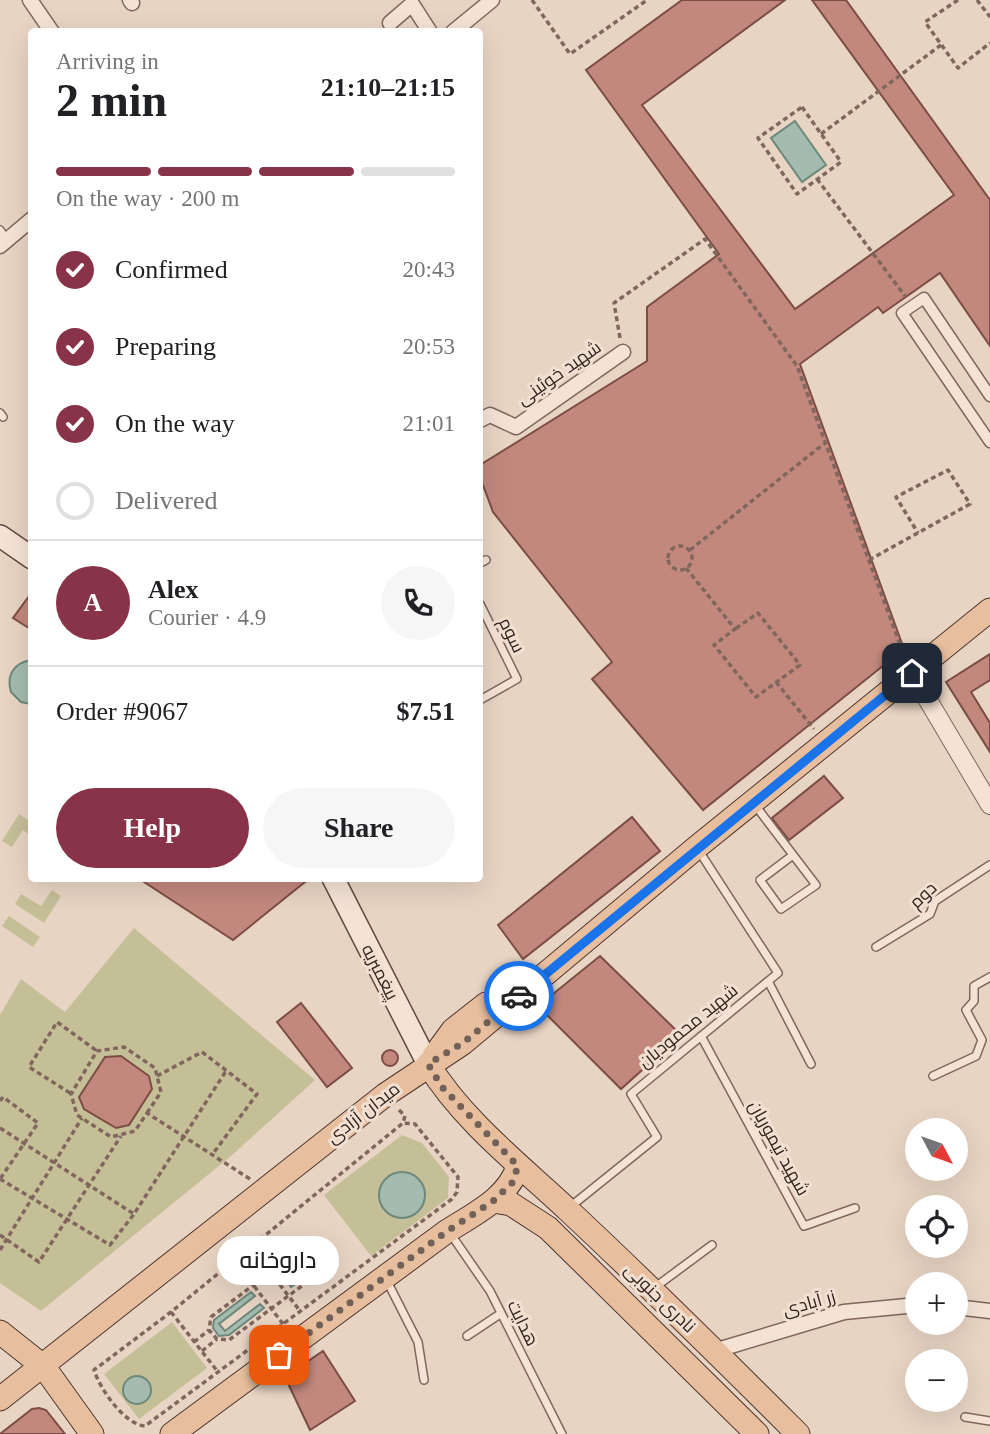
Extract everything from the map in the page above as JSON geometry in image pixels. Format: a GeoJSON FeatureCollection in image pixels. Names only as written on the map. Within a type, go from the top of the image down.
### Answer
{"type":"FeatureCollection","features":[{"type":"Feature","properties":{"kind":"main road"},"geometry":{"type":"LineString","coordinates":[[0,537],[28,555]]}},
{"type":"Feature","properties":{"kind":"main road"},"geometry":{"type":"LineString","coordinates":[[428,1064],[463,1043],[753,802],[990,597]]}},
{"type":"Feature","properties":{"kind":"main road"},"geometry":{"type":"LineString","coordinates":[[428,1064],[453,1030],[819,735],[990,611]]}},
{"type":"Feature","properties":{"kind":"main road","name":"پیغمبریه"},"geometry":{"type":"LineString","coordinates":[[335,882],[428,1064]]}},
{"type":"Feature","properties":{"kind":"main road"},"geometry":{"type":"LineString","coordinates":[[428,1064],[442,1087],[526,1172]]}},
{"type":"Feature","properties":{"kind":"main road","name":"میدان آزادی"},"geometry":{"type":"LineString","coordinates":[[0,1399],[428,1064]]}},
{"type":"Feature","properties":{"kind":"main road"},"geometry":{"type":"LineString","coordinates":[[172,1434],[448,1230],[493,1201],[526,1172]]}},
{"type":"Feature","properties":{"kind":"main road"},"geometry":{"type":"LineString","coordinates":[[516,1206],[518,1190],[526,1172]]}},
{"type":"Feature","properties":{"kind":"main road","name":"نادری جنوبی"},"geometry":{"type":"LineString","coordinates":[[526,1172],[568,1209],[798,1434]]}},
{"type":"Feature","properties":{"kind":"main road","name":"نادری جنوبی"},"geometry":{"type":"LineString","coordinates":[[493,1201],[516,1206],[548,1228],[757,1434]]}},
{"type":"Feature","properties":{"kind":"main road"},"geometry":{"type":"LineString","coordinates":[[0,1332],[44,1367],[92,1434]]}},
{"type":"Feature","properties":{"kind":"street"},"geometry":{"type":"LineString","coordinates":[[30,0],[49,28]]}},
{"type":"Feature","properties":{"kind":"street"},"geometry":{"type":"LineString","coordinates":[[457,28],[484,2]]}},
{"type":"Feature","properties":{"kind":"street"},"geometry":{"type":"LineString","coordinates":[[390,23],[412,4],[427,28]]}},
{"type":"Feature","properties":{"kind":"street"},"geometry":{"type":"LineString","coordinates":[[2,239],[28,222]]}},
{"type":"Feature","properties":{"kind":"street"},"geometry":{"type":"LineString","coordinates":[[990,396],[924,299],[902,313],[990,442]]}},
{"type":"Feature","properties":{"kind":"street","name":"شهید خوئینی"},"geometry":{"type":"LineString","coordinates":[[483,418],[490,415],[516,427],[623,352]]}},
{"type":"Feature","properties":{"kind":"street"},"geometry":{"type":"LineString","coordinates":[[910,668],[988,797]]}},
{"type":"Feature","properties":{"kind":"street","name":"زر آبادی"},"geometry":{"type":"LineString","coordinates":[[715,1351],[844,1312],[905,1306]]}},
{"type":"Feature","properties":{"kind":"street"},"geometry":{"type":"LineString","coordinates":[[968,1308],[990,1311]]}},
{"type":"Feature","properties":{"kind":"lane","name":"سوم"},"geometry":{"type":"LineString","coordinates":[[483,610],[517,679],[483,698]]}},
{"type":"Feature","properties":{"kind":"lane"},"geometry":{"type":"LineString","coordinates":[[753,802],[816,885],[781,909],[760,880],[793,855]]}},
{"type":"Feature","properties":{"kind":"lane"},"geometry":{"type":"LineString","coordinates":[[697,847],[778,973],[768,981],[811,1064]]}},
{"type":"Feature","properties":{"kind":"lane","name":"دوم"},"geometry":{"type":"LineString","coordinates":[[876,947],[930,914],[935,901],[990,865]]}},
{"type":"Feature","properties":{"kind":"lane"},"geometry":{"type":"LineString","coordinates":[[933,1076],[976,1056],[982,1040],[966,1010],[974,1001],[974,986],[990,976]]}},
{"type":"Feature","properties":{"kind":"lane","name":"شهید محمودیان"},"geometry":{"type":"LineString","coordinates":[[568,1209],[657,1136],[631,1094],[768,981]]}},
{"type":"Feature","properties":{"kind":"lane","name":"شهید تیموریان"},"geometry":{"type":"LineString","coordinates":[[701,1036],[804,1226],[855,1208]]}},
{"type":"Feature","properties":{"kind":"lane","name":"هدایت"},"geometry":{"type":"LineString","coordinates":[[448,1230],[490,1291],[562,1434]]}},
{"type":"Feature","properties":{"kind":"lane"},"geometry":{"type":"LineString","coordinates":[[651,1290],[712,1245]]}},
{"type":"Feature","properties":{"kind":"lane"},"geometry":{"type":"LineString","coordinates":[[385,1277],[418,1342],[424,1380]]}},
{"type":"Feature","properties":{"kind":"lane"},"geometry":{"type":"LineString","coordinates":[[467,1336],[500,1314]]}},
{"type":"Feature","properties":{"kind":"lane"},"geometry":{"type":"LineString","coordinates":[[965,1417],[990,1421]]}},
{"type":"Feature","properties":{"kind":"path"},"geometry":{"type":"LineString","coordinates":[[533,0],[570,54],[647,0]]}},
{"type":"Feature","properties":{"kind":"path"},"geometry":{"type":"LineString","coordinates":[[958,0],[925,22],[958,68],[990,43]]}},
{"type":"Feature","properties":{"kind":"path"},"geometry":{"type":"LineString","coordinates":[[977,0],[990,17]]}},
{"type":"Feature","properties":{"kind":"path"},"geometry":{"type":"LineString","coordinates":[[821,134],[941,45]]}},
{"type":"Feature","properties":{"kind":"path"},"geometry":{"type":"LineString","coordinates":[[802,107],[821,134],[841,162],[797,194],[758,138],[802,107]]}},
{"type":"Feature","properties":{"kind":"path"},"geometry":{"type":"LineString","coordinates":[[817,179],[912,306]]}},
{"type":"Feature","properties":{"kind":"path"},"geometry":{"type":"LineString","coordinates":[[623,352],[614,303],[705,239],[797,366],[910,668]]}},
{"type":"Feature","properties":{"kind":"path"},"geometry":{"type":"LineString","coordinates":[[690,550],[825,443]]}},
{"type":"Feature","properties":{"kind":"path"},"geometry":{"type":"LineString","coordinates":[[869,560],[918,533],[970,504],[948,470],[896,496],[918,533]]}},
{"type":"Feature","properties":{"kind":"path"},"geometry":{"type":"LineString","coordinates":[[683,545],[690,550],[691,562],[686,568],[674,568],[667,555],[672,548],[683,545]]}},
{"type":"Feature","properties":{"kind":"path"},"geometry":{"type":"LineString","coordinates":[[686,568],[735,629]]}},
{"type":"Feature","properties":{"kind":"path"},"geometry":{"type":"LineString","coordinates":[[758,613],[800,665],[755,697],[714,645],[735,629],[758,613]]}},
{"type":"Feature","properties":{"kind":"path"},"geometry":{"type":"LineString","coordinates":[[776,682],[819,735]]}},
{"type":"Feature","properties":{"kind":"path"},"geometry":{"type":"LineString","coordinates":[[57,1022],[97,1051],[124,1047],[155,1068],[160,1092],[135,1131],[111,1137],[77,1115],[71,1094],[29,1067],[57,1022]]}},
{"type":"Feature","properties":{"kind":"path"},"geometry":{"type":"LineString","coordinates":[[71,1094],[97,1051]]}},
{"type":"Feature","properties":{"kind":"path"},"geometry":{"type":"LineString","coordinates":[[156,1076],[202,1052],[257,1094],[212,1155]]}},
{"type":"Feature","properties":{"kind":"path"},"geometry":{"type":"LineString","coordinates":[[0,1101],[3,1097],[38,1123],[0,1179],[110,1245],[134,1214],[226,1071]]}},
{"type":"Feature","properties":{"kind":"path"},"geometry":{"type":"LineString","coordinates":[[147,1113],[267,1189]]}},
{"type":"Feature","properties":{"kind":"path"},"geometry":{"type":"LineString","coordinates":[[403,1123],[415,1124],[458,1177],[457,1192],[452,1199],[145,1426],[128,1420],[97,1380],[94,1370],[243,1254],[403,1123],[405,1116]]}},
{"type":"Feature","properties":{"kind":"path"},"geometry":{"type":"LineString","coordinates":[[0,1250],[82,1118]]}},
{"type":"Feature","properties":{"kind":"path"},"geometry":{"type":"LineString","coordinates":[[0,1128],[134,1214]]}},
{"type":"Feature","properties":{"kind":"path"},"geometry":{"type":"LineString","coordinates":[[0,1235],[39,1262],[122,1135]]}},
{"type":"Feature","properties":{"kind":"path"},"geometry":{"type":"LineString","coordinates":[[194,1342],[209,1330],[211,1317],[312,1241],[325,1242],[332,1251],[334,1262],[229,1340],[216,1339],[202,1351]]}},
{"type":"Feature","properties":{"kind":"path"},"geometry":{"type":"LineString","coordinates":[[243,1254],[260,1275]]}},
{"type":"Feature","properties":{"kind":"path"},"geometry":{"type":"LineString","coordinates":[[283,1324],[251,1282],[260,1275],[268,1269],[300,1311]]}},
{"type":"Feature","properties":{"kind":"path"},"geometry":{"type":"LineString","coordinates":[[171,1312],[218,1372]]}},
{"type":"Feature","properties":{"kind":"path"},"geometry":{"type":"LineString","coordinates":[[209,1330],[216,1339]]}},
{"type":"Feature","properties":{"kind":"shaded area"},"geometry":{"type":"Polygon","coordinates":[[[795,121],[826,165],[802,182],[771,138],[795,121]]]}},
{"type":"Feature","properties":{"kind":"shaded area"},"geometry":{"type":"Polygon","coordinates":[[[28,661],[28,703],[21,702],[11,692],[10,686],[13,671],[28,661]]]}},
{"type":"Feature","properties":{"kind":"shaded area"},"geometry":{"type":"Polygon","coordinates":[[[19,814],[28,820],[28,834],[23,830],[12,847],[2,841],[19,814]]]}},
{"type":"Feature","properties":{"kind":"shaded area"},"geometry":{"type":"Polygon","coordinates":[[[52,890],[61,896],[44,923],[15,904],[21,894],[41,906],[52,890]]]}},
{"type":"Feature","properties":{"kind":"shaded area"},"geometry":{"type":"Polygon","coordinates":[[[9,916],[40,937],[33,947],[2,926],[9,916]]]}},
{"type":"Feature","properties":{"kind":"shaded area"},"geometry":{"type":"Polygon","coordinates":[[[134,928],[315,1080],[231,1156],[41,1311],[0,1283],[0,1015],[21,979],[65,1012],[134,928]]]}},
{"type":"Feature","properties":{"kind":"shaded area"},"geometry":{"type":"Polygon","coordinates":[[[402,1135],[422,1143],[449,1177],[448,1198],[371,1256],[324,1195],[402,1135]]]}},
{"type":"Feature","properties":{"kind":"shaded area"},"geometry":{"type":"Polygon","coordinates":[[[402,1172],[419,1178],[425,1195],[419,1212],[402,1218],[385,1212],[379,1195],[385,1178],[402,1172]]]}},
{"type":"Feature","properties":{"kind":"shaded area"},"geometry":{"type":"Polygon","coordinates":[[[323,1243],[330,1251],[328,1260],[291,1287],[288,1283],[323,1256],[318,1250],[282,1276],[279,1271],[314,1244],[323,1243]]]}},
{"type":"Feature","properties":{"kind":"shaded area"},"geometry":{"type":"Polygon","coordinates":[[[251,1292],[255,1296],[219,1324],[225,1331],[260,1304],[264,1308],[229,1335],[219,1336],[213,1328],[214,1320],[251,1292]]]}},
{"type":"Feature","properties":{"kind":"shaded area"},"geometry":{"type":"Polygon","coordinates":[[[172,1322],[207,1368],[139,1419],[104,1374],[172,1322]],[[135,1375],[127,1380],[146,1401],[151,1393],[135,1375]]]}},
{"type":"Feature","properties":{"kind":"shaded area"},"geometry":{"type":"Polygon","coordinates":[[[137,1376],[147,1380],[151,1390],[147,1400],[137,1404],[127,1400],[123,1390],[127,1380],[137,1376]]]}},
{"type":"Feature","properties":{"kind":"building"},"geometry":{"type":"Polygon","coordinates":[[[682,0],[785,0],[642,105],[795,309],[954,195],[812,0],[846,0],[990,200],[990,346],[940,273],[883,313],[878,307],[800,364],[904,649],[703,810],[592,679],[612,662],[493,512],[483,485],[483,463],[647,361],[647,307],[719,254],[586,70],[682,0]]]}},
{"type":"Feature","properties":{"kind":"building"},"geometry":{"type":"Polygon","coordinates":[[[28,597],[28,627],[13,618],[28,597]]]}},
{"type":"Feature","properties":{"kind":"building"},"geometry":{"type":"Polygon","coordinates":[[[990,654],[990,680],[971,692],[990,723],[990,752],[946,682],[990,654]]]}},
{"type":"Feature","properties":{"kind":"building"},"geometry":{"type":"Polygon","coordinates":[[[824,776],[843,798],[789,840],[772,818],[824,776]]]}},
{"type":"Feature","properties":{"kind":"building"},"geometry":{"type":"Polygon","coordinates":[[[632,817],[660,851],[523,959],[498,925],[632,817]]]}},
{"type":"Feature","properties":{"kind":"building"},"geometry":{"type":"Polygon","coordinates":[[[144,882],[305,882],[233,940],[144,882]]]}},
{"type":"Feature","properties":{"kind":"building"},"geometry":{"type":"Polygon","coordinates":[[[600,956],[681,1035],[621,1089],[538,1006],[600,956]]]}},
{"type":"Feature","properties":{"kind":"building"},"geometry":{"type":"Polygon","coordinates":[[[301,1003],[352,1068],[327,1087],[277,1022],[301,1003]]]}},
{"type":"Feature","properties":{"kind":"building"},"geometry":{"type":"Polygon","coordinates":[[[390,1050],[396,1052],[396,1064],[390,1066],[384,1064],[382,1058],[384,1052],[390,1050]]]}},
{"type":"Feature","properties":{"kind":"building"},"geometry":{"type":"Polygon","coordinates":[[[121,1056],[149,1076],[152,1089],[129,1125],[116,1128],[84,1109],[79,1097],[105,1057],[121,1056]]]}},
{"type":"Feature","properties":{"kind":"building"},"geometry":{"type":"Polygon","coordinates":[[[323,1351],[355,1401],[310,1430],[285,1377],[323,1351]]]}},
{"type":"Feature","properties":{"kind":"building"},"geometry":{"type":"Polygon","coordinates":[[[32,1409],[46,1410],[65,1434],[0,1434],[32,1409]]]}},
{"type":"Feature","properties":{"kind":"way so far"},"geometry":{"type":"LineString","coordinates":[[279,1355],[446,1232],[493,1201],[512,1183],[518,1166],[442,1087],[428,1064],[463,1043],[519,996]]}},
{"type":"Feature","properties":{"kind":"place","name":"داروخانه"},"geometry":{"type":"Point","coordinates":[279,1355]}},
{"type":"Feature","properties":{"kind":"route"},"geometry":{"type":"LineString","coordinates":[[519,996],[912,673]]}}]}
